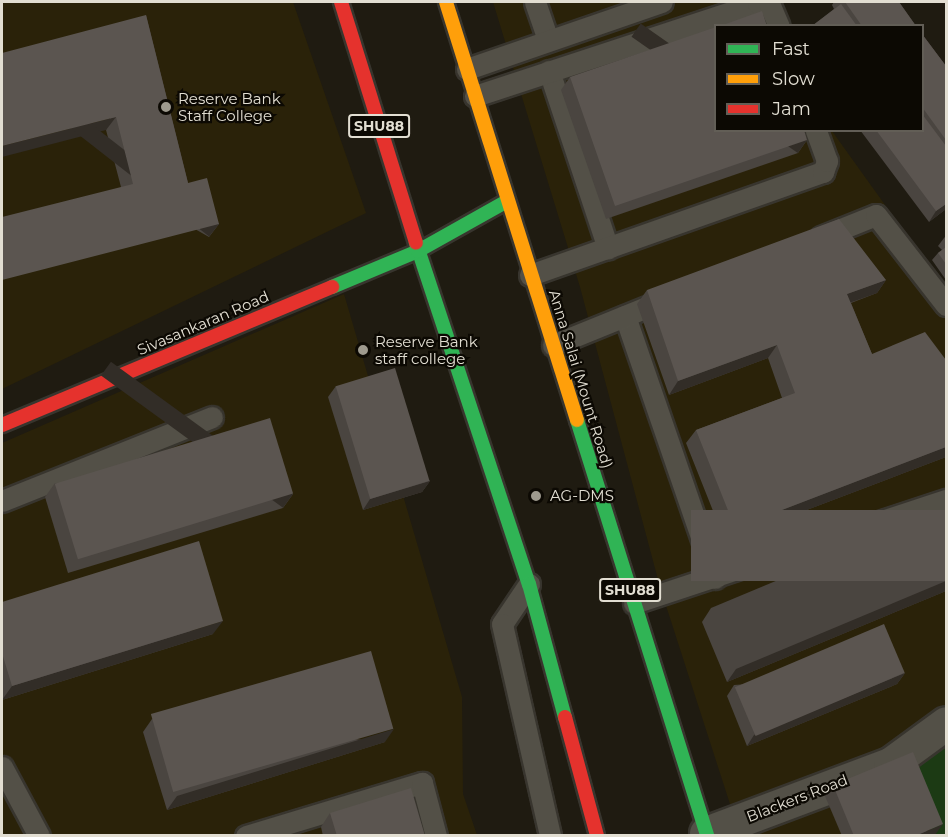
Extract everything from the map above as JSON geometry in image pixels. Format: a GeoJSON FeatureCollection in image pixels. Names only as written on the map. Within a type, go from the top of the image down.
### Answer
{"type":"FeatureCollection","features":[{"type":"Feature","properties":{"kind":"main road","name":"SHU88"},"geometry":{"type":"LineString","coordinates":[[341,2],[418,251],[529,584],[597,836]]}},
{"type":"Feature","properties":{"kind":"main road","name":"Anna Salai (Mount Road)"},"geometry":{"type":"LineString","coordinates":[[446,2],[707,834]]}},
{"type":"Feature","properties":{"kind":"main road","name":"Sivasankaran Road"},"geometry":{"type":"LineString","coordinates":[[2,425],[418,251],[507,201]]}},
{"type":"Feature","properties":{"kind":"street","name":"Blackers Road"},"geometry":{"type":"LineString","coordinates":[[707,834],[890,764],[946,723]]}},
{"type":"Feature","properties":{"kind":"lane"},"geometry":{"type":"LineString","coordinates":[[535,2],[548,39]]}},
{"type":"Feature","properties":{"kind":"lane"},"geometry":{"type":"LineString","coordinates":[[466,69],[548,39],[662,2]]}},
{"type":"Feature","properties":{"kind":"lane"},"geometry":{"type":"LineString","coordinates":[[475,96],[758,3],[768,3],[778,24]]}},
{"type":"Feature","properties":{"kind":"lane"},"geometry":{"type":"LineString","coordinates":[[549,71],[608,248]]}},
{"type":"Feature","properties":{"kind":"lane"},"geometry":{"type":"LineString","coordinates":[[531,275],[823,172],[827,161],[817,132]]}},
{"type":"Feature","properties":{"kind":"lane"},"geometry":{"type":"LineString","coordinates":[[800,246],[876,215],[946,305]]}},
{"type":"Feature","properties":{"kind":"lane"},"geometry":{"type":"LineString","coordinates":[[553,345],[680,294]]}},
{"type":"Feature","properties":{"kind":"lane"},"geometry":{"type":"LineString","coordinates":[[625,316],[715,578]]}},
{"type":"Feature","properties":{"kind":"lane"},"geometry":{"type":"LineString","coordinates":[[2,501],[212,417]]}},
{"type":"Feature","properties":{"kind":"lane"},"geometry":{"type":"LineString","coordinates":[[634,603],[946,500]]}},
{"type":"Feature","properties":{"kind":"lane"},"geometry":{"type":"LineString","coordinates":[[529,584],[502,624],[550,836]]}},
{"type":"Feature","properties":{"kind":"lane"},"geometry":{"type":"LineString","coordinates":[[2,767],[39,836]]}},
{"type":"Feature","properties":{"kind":"lane"},"geometry":{"type":"LineString","coordinates":[[246,836],[294,828],[422,783],[436,836]]}},
{"type":"Feature","properties":{"kind":"shaded area","name":"Reserve Bank Staff College"},"geometry":{"type":"Polygon","coordinates":[[[2,2],[293,2],[366,213],[2,389],[2,2]]]}},
{"type":"Feature","properties":{"kind":"shaded area"},"geometry":{"type":"Polygon","coordinates":[[[493,2],[764,2],[772,24],[714,24],[714,132],[833,132],[946,290],[946,835],[740,835],[660,587],[580,287],[493,2]]]}},
{"type":"Feature","properties":{"kind":"shaded area"},"geometry":{"type":"Polygon","coordinates":[[[344,294],[462,697],[463,794],[477,835],[2,835],[2,443],[344,294]]]}},
{"type":"Feature","properties":{"kind":"green space"},"geometry":{"type":"Polygon","coordinates":[[[946,734],[946,835],[933,835],[905,763],[946,734]]]}},
{"type":"Feature","properties":{"kind":"building"},"geometry":{"type":"Polygon","coordinates":[[[845,2],[899,2],[915,24],[861,24],[845,2]]]}},
{"type":"Feature","properties":{"kind":"building"},"geometry":{"type":"Polygon","coordinates":[[[841,4],[856,24],[815,24],[841,4]]]}},
{"type":"Feature","properties":{"kind":"building"},"geometry":{"type":"Polygon","coordinates":[[[762,11],[766,24],[726,24],[762,11]]]}},
{"type":"Feature","properties":{"kind":"building"},"geometry":{"type":"Polygon","coordinates":[[[146,15],[188,183],[207,178],[219,224],[2,280],[2,217],[133,184],[116,117],[2,146],[2,53],[146,15]]]}},
{"type":"Feature","properties":{"kind":"building"},"geometry":{"type":"Polygon","coordinates":[[[714,28],[714,132],[805,132],[807,140],[615,206],[570,77],[714,28]]]}},
{"type":"Feature","properties":{"kind":"building"},"geometry":{"type":"Polygon","coordinates":[[[924,37],[946,66],[946,140],[924,110],[924,37]]]}},
{"type":"Feature","properties":{"kind":"building"},"geometry":{"type":"Polygon","coordinates":[[[924,117],[946,146],[946,204],[936,211],[877,132],[924,132],[924,117]]]}},
{"type":"Feature","properties":{"kind":"building"},"geometry":{"type":"Polygon","coordinates":[[[839,219],[886,280],[847,294],[872,354],[925,332],[946,360],[946,447],[735,528],[696,430],[795,393],[777,345],[678,381],[647,290],[839,219]]]}},
{"type":"Feature","properties":{"kind":"building"},"geometry":{"type":"Polygon","coordinates":[[[946,247],[946,264],[938,253],[946,247]]]}},
{"type":"Feature","properties":{"kind":"building"},"geometry":{"type":"Polygon","coordinates":[[[395,368],[429,481],[370,499],[336,386],[395,368]]]}},
{"type":"Feature","properties":{"kind":"building"},"geometry":{"type":"Polygon","coordinates":[[[270,418],[293,494],[78,559],[55,484],[270,418]]]}},
{"type":"Feature","properties":{"kind":"building"},"geometry":{"type":"Polygon","coordinates":[[[691,510],[946,510],[946,581],[691,581],[691,510]]]}},
{"type":"Feature","properties":{"kind":"building"},"geometry":{"type":"Polygon","coordinates":[[[199,541],[223,621],[12,686],[2,653],[2,602],[199,541]]]}},
{"type":"Feature","properties":{"kind":"building"},"geometry":{"type":"Polygon","coordinates":[[[884,624],[905,673],[756,736],[735,687],[884,624]]]}},
{"type":"Feature","properties":{"kind":"building"},"geometry":{"type":"Polygon","coordinates":[[[371,651],[393,729],[173,792],[151,714],[371,651]]]}},
{"type":"Feature","properties":{"kind":"building"},"geometry":{"type":"Polygon","coordinates":[[[913,752],[943,824],[915,836],[854,836],[833,785],[913,752]]]}},
{"type":"Feature","properties":{"kind":"building"},"geometry":{"type":"Polygon","coordinates":[[[411,788],[425,836],[337,836],[330,813],[411,788]]]}},
{"type":"Feature","properties":{"kind":"traffic: fast"},"geometry":{"type":"LineString","coordinates":[[332,287],[418,251],[507,201]]}},
{"type":"Feature","properties":{"kind":"traffic: fast"},"geometry":{"type":"LineString","coordinates":[[416,243],[529,584],[565,717]]}},
{"type":"Feature","properties":{"kind":"traffic: fast"},"geometry":{"type":"LineString","coordinates":[[577,420],[707,836]]}},
{"type":"Feature","properties":{"kind":"traffic: slow"},"geometry":{"type":"LineString","coordinates":[[446,2],[577,420]]}},
{"type":"Feature","properties":{"kind":"traffic: jam"},"geometry":{"type":"LineString","coordinates":[[341,2],[416,243]]}},
{"type":"Feature","properties":{"kind":"traffic: jam"},"geometry":{"type":"LineString","coordinates":[[2,425],[332,287]]}},
{"type":"Feature","properties":{"kind":"traffic: jam"},"geometry":{"type":"LineString","coordinates":[[565,717],[597,836]]}},
{"type":"Feature","properties":{"kind":"place","name":"Reserve Bank Staff College"},"geometry":{"type":"Point","coordinates":[166,107]}},
{"type":"Feature","properties":{"kind":"place","name":"Reserve Bank staff college"},"geometry":{"type":"Point","coordinates":[363,350]}},
{"type":"Feature","properties":{"kind":"place","name":"AG-DMS"},"geometry":{"type":"Point","coordinates":[536,496]}}]}
